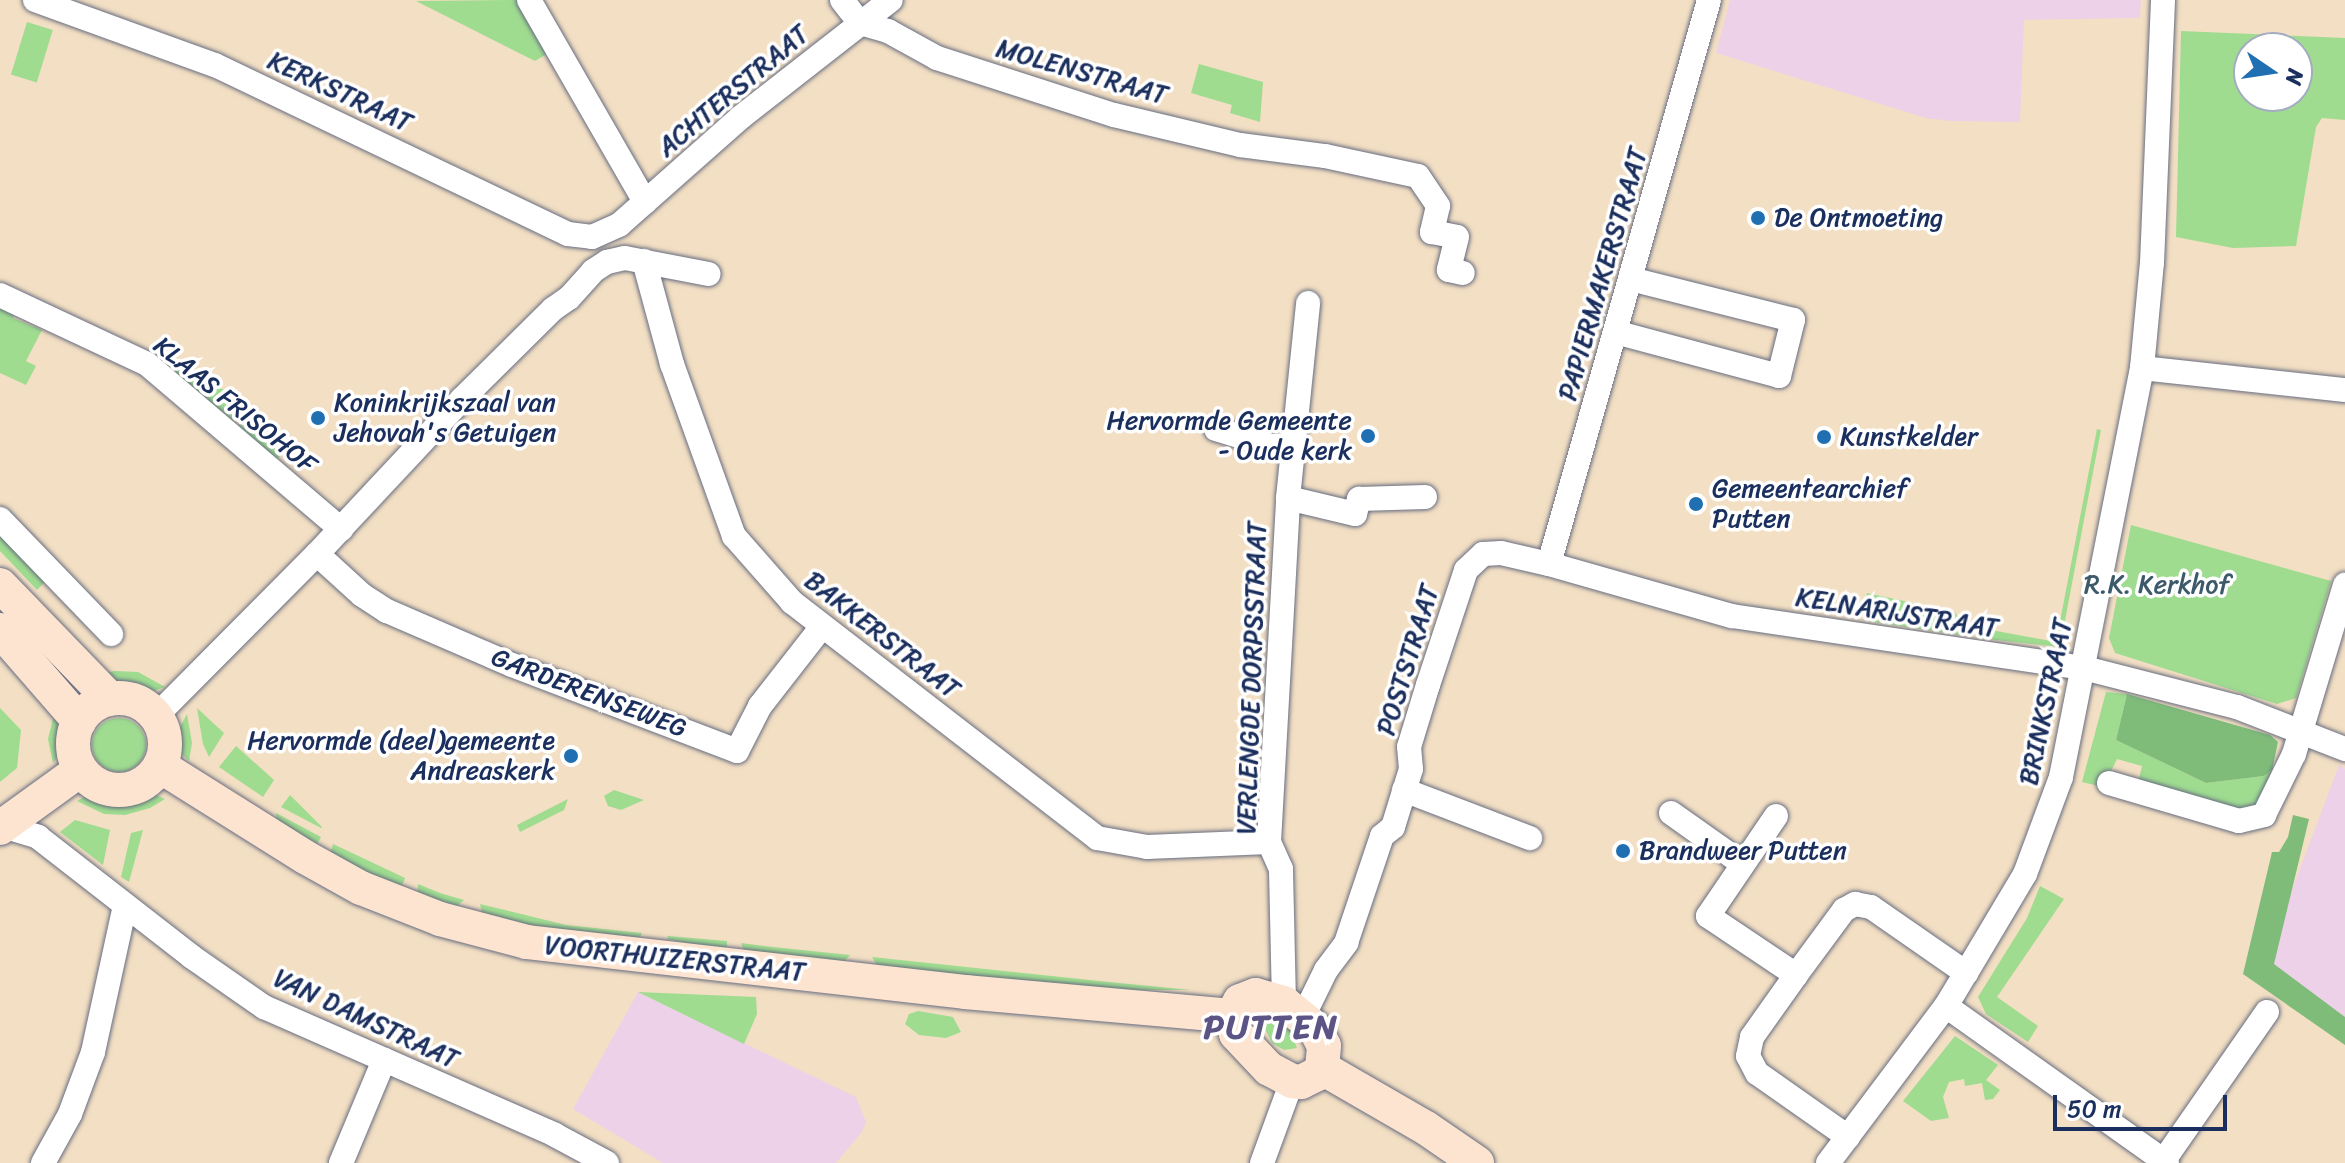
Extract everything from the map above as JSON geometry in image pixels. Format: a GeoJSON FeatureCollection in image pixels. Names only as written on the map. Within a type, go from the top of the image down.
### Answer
{"type":"FeatureCollection","features":[{"type":"Feature","properties":{"kind":"main road"},"geometry":{"type":"LineString","coordinates":[[0,585],[110,699]]}},
{"type":"Feature","properties":{"kind":"main road"},"geometry":{"type":"LineString","coordinates":[[0,630],[79,721]]}},
{"type":"Feature","properties":{"kind":"main road"},"geometry":{"type":"LineString","coordinates":[[127,699],[143,705],[156,716],[165,741],[160,766],[148,781],[121,790],[94,784],[80,770],[73,754],[73,737],[79,721],[97,703],[127,699]]}},
{"type":"Feature","properties":{"kind":"main road","name":"VOORTHUIZERSTRAAT"},"geometry":{"type":"LineString","coordinates":[[160,766],[305,857],[361,888],[440,919],[527,942],[965,992],[1232,1016]]}},
{"type":"Feature","properties":{"kind":"main road"},"geometry":{"type":"LineString","coordinates":[[1,824],[80,770]]}},
{"type":"Feature","properties":{"kind":"main road"},"geometry":{"type":"LineString","coordinates":[[1307,1074],[1324,1046],[1294,1010],[1270,998],[1247,996],[1240,1001],[1232,1016],[1236,1034],[1269,1069],[1307,1074],[1426,1128],[1477,1163]]}},
{"type":"Feature","properties":{"kind":"street","name":"KERKSTRAAT"},"geometry":{"type":"LineString","coordinates":[[35,0],[215,65],[568,234],[592,237],[614,229]]}},
{"type":"Feature","properties":{"kind":"street"},"geometry":{"type":"LineString","coordinates":[[529,0],[645,202]]}},
{"type":"Feature","properties":{"kind":"street"},"geometry":{"type":"LineString","coordinates":[[842,0],[860,23]]}},
{"type":"Feature","properties":{"kind":"street","name":"ACHTERSTRAAT"},"geometry":{"type":"LineString","coordinates":[[614,229],[741,117],[891,0]]}},
{"type":"Feature","properties":{"kind":"street","name":"PAPIERMAKERSTRAAT"},"geometry":{"type":"LineString","coordinates":[[1549,564],[1709,0]]}},
{"type":"Feature","properties":{"kind":"street","name":"BRINKSTRAAT"},"geometry":{"type":"LineString","coordinates":[[1828,1163],[1946,1006],[2025,874],[2045,826],[2074,724],[2142,368],[2152,263],[2163,0]]}},
{"type":"Feature","properties":{"kind":"street","name":"MOLENSTRAAT"},"geometry":{"type":"LineString","coordinates":[[860,23],[888,31],[937,58],[1143,123],[1240,145],[1325,156],[1418,176],[1438,206],[1432,232],[1457,237],[1449,270],[1463,273]]}},
{"type":"Feature","properties":{"kind":"street"},"geometry":{"type":"LineString","coordinates":[[156,716],[593,271],[607,262],[634,259],[708,274]]}},
{"type":"Feature","properties":{"kind":"street","name":"BAKKERSTRAAT"},"geometry":{"type":"LineString","coordinates":[[634,259],[734,536],[752,560],[821,628],[1097,838],[1147,847],[1269,842]]}},
{"type":"Feature","properties":{"kind":"street"},"geometry":{"type":"LineString","coordinates":[[1615,332],[1779,376],[1793,320],[1631,279]]}},
{"type":"Feature","properties":{"kind":"street","name":"KLAAS FRISOHOF"},"geometry":{"type":"LineString","coordinates":[[0,295],[147,364],[341,529]]}},
{"type":"Feature","properties":{"kind":"street","name":"VERLENGDE DORPSSTRAAT"},"geometry":{"type":"LineString","coordinates":[[1294,1010],[1281,869],[1269,842],[1288,498],[1308,303]]}},
{"type":"Feature","properties":{"kind":"street"},"geometry":{"type":"LineString","coordinates":[[2142,368],[2345,390]]}},
{"type":"Feature","properties":{"kind":"street"},"geometry":{"type":"LineString","coordinates":[[1216,429],[1272,446],[1293,444]]}},
{"type":"Feature","properties":{"kind":"street"},"geometry":{"type":"LineString","coordinates":[[1288,498],[1355,514],[1359,499],[1425,497]]}},
{"type":"Feature","properties":{"kind":"street"},"geometry":{"type":"LineString","coordinates":[[0,519],[111,634]]}},
{"type":"Feature","properties":{"kind":"street","name":"KELNARIJSTRAAT"},"geometry":{"type":"LineString","coordinates":[[1483,554],[1501,553],[1549,564],[1732,616],[2084,668],[2171,688],[2302,730],[2345,749]]}},
{"type":"Feature","properties":{"kind":"street","name":"GARDERENSEWEG"},"geometry":{"type":"LineString","coordinates":[[317,554],[362,595],[387,611],[512,665],[737,751],[760,706],[821,628]]}},
{"type":"Feature","properties":{"kind":"street","name":"POSTSTRAAT"},"geometry":{"type":"LineString","coordinates":[[1294,1010],[1346,943],[1382,836],[1393,827],[1411,769],[1410,743],[1466,570],[1483,554]]}},
{"type":"Feature","properties":{"kind":"street"},"geometry":{"type":"LineString","coordinates":[[2109,783],[2239,821],[2256,820],[2270,809],[2302,730],[2345,585]]}},
{"type":"Feature","properties":{"kind":"street"},"geometry":{"type":"LineString","coordinates":[[1404,790],[1530,838]]}},
{"type":"Feature","properties":{"kind":"street"},"geometry":{"type":"LineString","coordinates":[[1671,813],[1743,864]]}},
{"type":"Feature","properties":{"kind":"street"},"geometry":{"type":"LineString","coordinates":[[1776,816],[1708,916],[1796,975]]}},
{"type":"Feature","properties":{"kind":"street","name":"VAN DAMSTRAAT"},"geometry":{"type":"LineString","coordinates":[[1,824],[38,837],[264,1007],[555,1135],[607,1163]]}},
{"type":"Feature","properties":{"kind":"street"},"geometry":{"type":"LineString","coordinates":[[1848,1137],[1757,1073],[1748,1056],[1752,1037],[1796,975],[1844,910],[1855,904],[1871,907],[1966,973]]}},
{"type":"Feature","properties":{"kind":"street"},"geometry":{"type":"LineString","coordinates":[[43,1163],[70,1114],[93,1052],[125,905]]}},
{"type":"Feature","properties":{"kind":"street"},"geometry":{"type":"LineString","coordinates":[[1946,1006],[2164,1162],[2267,1012]]}},
{"type":"Feature","properties":{"kind":"street"},"geometry":{"type":"LineString","coordinates":[[341,1163],[384,1060]]}},
{"type":"Feature","properties":{"kind":"street"},"geometry":{"type":"LineString","coordinates":[[1262,1163],[1307,1074]]}},
{"type":"Feature","properties":{"kind":"shaded area"},"geometry":{"type":"Polygon","coordinates":[[[1730,0],[2141,0],[2140,18],[2024,20],[2020,122],[1926,118],[1716,53],[1730,0]]]}},
{"type":"Feature","properties":{"kind":"shaded area"},"geometry":{"type":"Polygon","coordinates":[[[2339,765],[2345,769],[2345,1043],[2258,981],[2339,765]]]}},
{"type":"Feature","properties":{"kind":"shaded area"},"geometry":{"type":"Polygon","coordinates":[[[638,992],[856,1097],[866,1122],[861,1133],[836,1163],[663,1163],[573,1109],[638,992]]]}},
{"type":"Feature","properties":{"kind":"green space"},"geometry":{"type":"Polygon","coordinates":[[[520,0],[550,52],[535,61],[416,1],[520,0]]]}},
{"type":"Feature","properties":{"kind":"green space"},"geometry":{"type":"Polygon","coordinates":[[[27,22],[53,30],[37,82],[11,75],[27,22]]]}},
{"type":"Feature","properties":{"kind":"green space"},"geometry":{"type":"Polygon","coordinates":[[[2181,31],[2233,33],[2233,112],[2313,112],[2313,37],[2345,38],[2345,120],[2322,118],[2316,127],[2296,246],[2233,248],[2176,237],[2181,31]]]}},
{"type":"Feature","properties":{"kind":"green space"},"geometry":{"type":"Polygon","coordinates":[[[1199,64],[1263,82],[1260,122],[1230,113],[1232,105],[1191,93],[1199,64]]]}},
{"type":"Feature","properties":{"kind":"green space"},"geometry":{"type":"Polygon","coordinates":[[[0,304],[15,311],[13,318],[42,330],[26,361],[36,366],[26,385],[0,373],[0,304]]]}},
{"type":"Feature","properties":{"kind":"green space"},"geometry":{"type":"Polygon","coordinates":[[[159,360],[244,399],[232,422],[159,360]]]}},
{"type":"Feature","properties":{"kind":"green space"},"geometry":{"type":"Polygon","coordinates":[[[240,424],[269,442],[287,447],[277,460],[237,427],[240,424]]]}},
{"type":"Feature","properties":{"kind":"green space"},"geometry":{"type":"Polygon","coordinates":[[[2097,429],[2101,430],[2060,647],[1978,638],[1975,627],[2056,642],[2097,429]]]}},
{"type":"Feature","properties":{"kind":"green space","name":"R.K. Kerkhof"},"geometry":{"type":"Polygon","coordinates":[[[2131,525],[2331,581],[2296,698],[2277,704],[2115,653],[2109,638],[2131,525]]]}},
{"type":"Feature","properties":{"kind":"green space"},"geometry":{"type":"Polygon","coordinates":[[[0,531],[47,580],[37,590],[0,551],[0,531]]]}},
{"type":"Feature","properties":{"kind":"green space"},"geometry":{"type":"Polygon","coordinates":[[[1867,593],[1955,612],[1960,620],[1960,635],[1868,621],[1864,612],[1867,593]]]}},
{"type":"Feature","properties":{"kind":"green space"},"geometry":{"type":"Polygon","coordinates":[[[138,672],[165,687],[151,692],[109,680],[104,673],[138,672]]]}},
{"type":"Feature","properties":{"kind":"green space"},"geometry":{"type":"Polygon","coordinates":[[[2106,692],[2127,694],[2116,740],[2206,783],[2264,776],[2272,770],[2266,791],[2258,803],[2240,811],[2138,783],[2142,766],[2117,759],[2103,787],[2082,782],[2106,692]]]}},
{"type":"Feature","properties":{"kind":"green space"},"geometry":{"type":"Polygon","coordinates":[[[2127,694],[2270,735],[2278,742],[2272,770],[2264,776],[2206,783],[2116,740],[2127,694]]]}},
{"type":"Feature","properties":{"kind":"green space"},"geometry":{"type":"Polygon","coordinates":[[[0,708],[21,730],[17,768],[0,782],[0,708]]]}},
{"type":"Feature","properties":{"kind":"green space"},"geometry":{"type":"Polygon","coordinates":[[[197,708],[224,733],[209,757],[203,744],[197,708]]]}},
{"type":"Feature","properties":{"kind":"green space"},"geometry":{"type":"Polygon","coordinates":[[[55,711],[60,717],[61,738],[59,755],[53,763],[48,739],[55,711]]]}},
{"type":"Feature","properties":{"kind":"green space"},"geometry":{"type":"Polygon","coordinates":[[[187,714],[192,743],[189,761],[179,751],[180,727],[187,714]]]}},
{"type":"Feature","properties":{"kind":"green space"},"geometry":{"type":"Polygon","coordinates":[[[119,718],[138,726],[146,745],[138,764],[119,772],[100,764],[92,745],[100,726],[119,718]]]}},
{"type":"Feature","properties":{"kind":"green space"},"geometry":{"type":"Polygon","coordinates":[[[236,746],[274,780],[263,797],[219,767],[236,746]]]}},
{"type":"Feature","properties":{"kind":"green space"},"geometry":{"type":"Polygon","coordinates":[[[614,790],[644,800],[621,810],[608,806],[604,796],[614,790]]]}},
{"type":"Feature","properties":{"kind":"green space"},"geometry":{"type":"Polygon","coordinates":[[[156,795],[165,799],[150,808],[125,815],[104,814],[77,801],[86,796],[123,801],[156,795]]]}},
{"type":"Feature","properties":{"kind":"green space"},"geometry":{"type":"Polygon","coordinates":[[[290,795],[322,827],[321,828],[281,807],[290,795]]]}},
{"type":"Feature","properties":{"kind":"green space"},"geometry":{"type":"Polygon","coordinates":[[[568,799],[564,810],[520,832],[517,825],[568,799]]]}},
{"type":"Feature","properties":{"kind":"green space"},"geometry":{"type":"Polygon","coordinates":[[[276,813],[321,837],[317,844],[277,825],[276,813]]]}},
{"type":"Feature","properties":{"kind":"green space"},"geometry":{"type":"Polygon","coordinates":[[[2293,815],[2309,819],[2274,964],[2345,1017],[2345,1045],[2243,974],[2272,852],[2279,852],[2288,837],[2293,815]]]}},
{"type":"Feature","properties":{"kind":"green space"},"geometry":{"type":"Polygon","coordinates":[[[75,820],[110,830],[103,865],[60,832],[75,820]]]}},
{"type":"Feature","properties":{"kind":"green space"},"geometry":{"type":"Polygon","coordinates":[[[143,830],[129,882],[121,877],[131,833],[143,830]]]}},
{"type":"Feature","properties":{"kind":"green space"},"geometry":{"type":"Polygon","coordinates":[[[333,844],[405,878],[402,886],[396,888],[330,855],[333,844]]]}},
{"type":"Feature","properties":{"kind":"green space"},"geometry":{"type":"Polygon","coordinates":[[[418,884],[464,900],[454,909],[417,897],[418,884]]]}},
{"type":"Feature","properties":{"kind":"green space"},"geometry":{"type":"Polygon","coordinates":[[[2040,886],[2064,899],[1997,997],[2038,1026],[2028,1042],[1986,1014],[1978,997],[2027,918],[2040,886]]]}},
{"type":"Feature","properties":{"kind":"green space"},"geometry":{"type":"Polygon","coordinates":[[[480,904],[566,925],[642,933],[640,937],[586,935],[483,918],[480,904]]]}},
{"type":"Feature","properties":{"kind":"green space"},"geometry":{"type":"Polygon","coordinates":[[[668,936],[727,941],[727,947],[718,949],[667,939],[668,936]]]}},
{"type":"Feature","properties":{"kind":"green space"},"geometry":{"type":"Polygon","coordinates":[[[741,943],[850,955],[844,962],[745,953],[741,943]]]}},
{"type":"Feature","properties":{"kind":"green space"},"geometry":{"type":"Polygon","coordinates":[[[872,957],[1190,990],[1108,990],[878,967],[872,957]]]}},
{"type":"Feature","properties":{"kind":"green space"},"geometry":{"type":"Polygon","coordinates":[[[638,992],[756,997],[757,1014],[744,1044],[638,992]]]}},
{"type":"Feature","properties":{"kind":"green space"},"geometry":{"type":"Polygon","coordinates":[[[918,1011],[953,1017],[961,1032],[946,1038],[919,1035],[905,1024],[909,1014],[918,1011]]]}},
{"type":"Feature","properties":{"kind":"green space"},"geometry":{"type":"Polygon","coordinates":[[[1266,1020],[1289,1028],[1297,1048],[1284,1050],[1272,1043],[1264,1027],[1266,1020]]]}},
{"type":"Feature","properties":{"kind":"green space"},"geometry":{"type":"Polygon","coordinates":[[[1955,1036],[1998,1065],[1986,1080],[2000,1090],[1993,1099],[1985,1100],[1982,1083],[1965,1086],[1964,1079],[1949,1082],[1943,1097],[1949,1118],[1931,1121],[1903,1101],[1955,1036]]]}},
{"type":"Feature","properties":{"kind":"place","name":"De Ontmoeting"},"geometry":{"type":"Point","coordinates":[1758,218]}},
{"type":"Feature","properties":{"kind":"place","name":"Koninkrijkszaal van Jehovah's Getuigen"},"geometry":{"type":"Point","coordinates":[318,418]}},
{"type":"Feature","properties":{"kind":"place","name":"Hervormde Gemeente - Oude kerk"},"geometry":{"type":"Point","coordinates":[1368,436]}},
{"type":"Feature","properties":{"kind":"place","name":"Kunstkelder"},"geometry":{"type":"Point","coordinates":[1824,437]}},
{"type":"Feature","properties":{"kind":"place","name":"Gemeentearchief Putten"},"geometry":{"type":"Point","coordinates":[1696,504]}},
{"type":"Feature","properties":{"kind":"place","name":"Hervormde (deel)gemeente Andreaskerk"},"geometry":{"type":"Point","coordinates":[571,756]}},
{"type":"Feature","properties":{"kind":"place","name":"Brandweer Putten"},"geometry":{"type":"Point","coordinates":[1623,851]}},
{"type":"Feature","properties":{"kind":"district","name":"PUTTEN"},"geometry":{"type":"Point","coordinates":[1271,1028]}}]}
